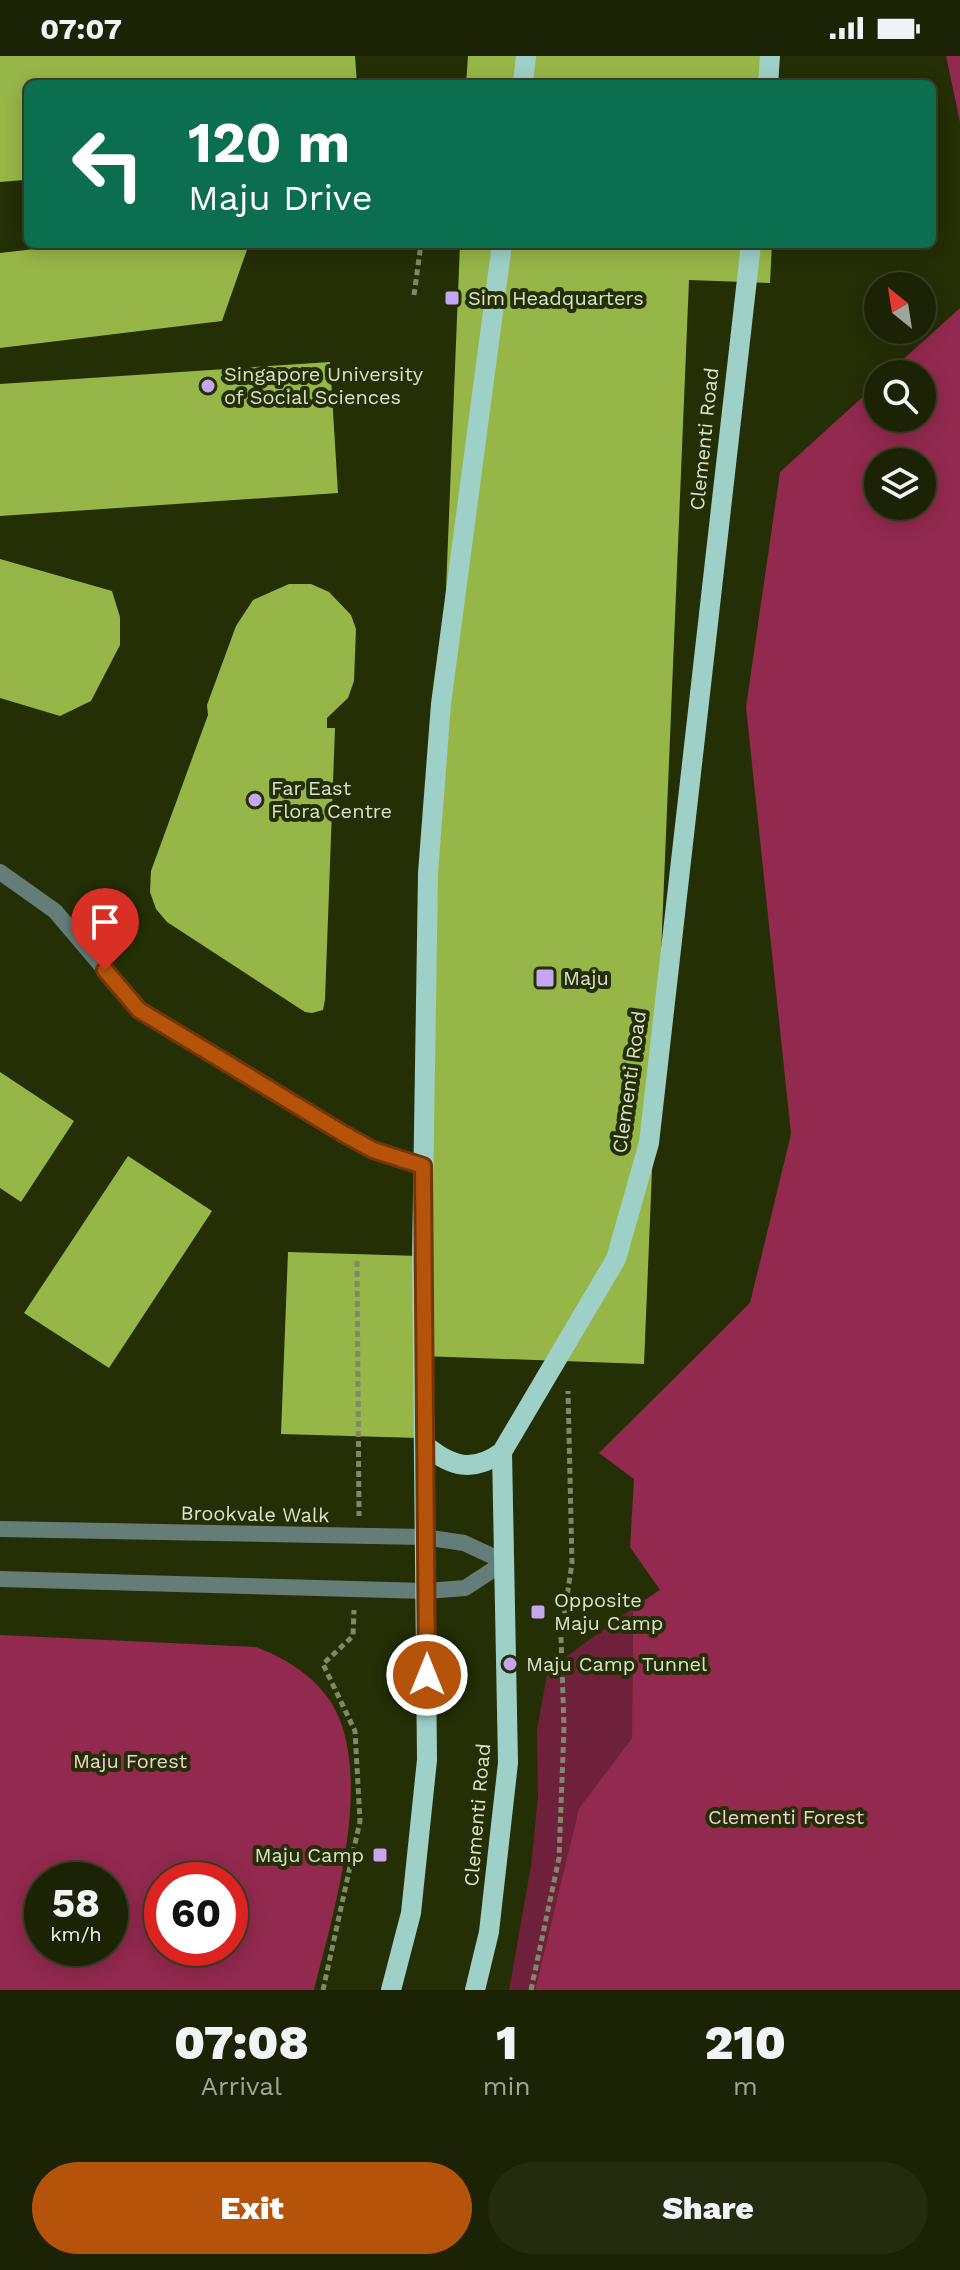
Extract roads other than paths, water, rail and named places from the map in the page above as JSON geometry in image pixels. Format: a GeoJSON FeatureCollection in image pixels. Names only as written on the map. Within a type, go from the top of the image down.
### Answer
{"type":"FeatureCollection","features":[{"type":"Feature","properties":{"kind":"main road"},"geometry":{"type":"LineString","coordinates":[[523,80],[526,56]]}},
{"type":"Feature","properties":{"kind":"main road"},"geometry":{"type":"LineString","coordinates":[[768,80],[770,56]]}},
{"type":"Feature","properties":{"kind":"main road"},"geometry":{"type":"LineString","coordinates":[[391,1990],[411,1913],[427,1760],[423,1166],[428,888],[441,704],[501,248]]}},
{"type":"Feature","properties":{"kind":"main road","name":"Clementi Road"},"geometry":{"type":"LineString","coordinates":[[475,1990],[489,1932],[508,1763],[502,1452],[616,1259],[649,1143],[751,248]]}},
{"type":"Feature","properties":{"kind":"main road"},"geometry":{"type":"LineString","coordinates":[[425,1445],[439,1457],[463,1468],[489,1461],[502,1452]]}},
{"type":"Feature","properties":{"kind":"street"},"geometry":{"type":"LineString","coordinates":[[0,872],[55,911],[139,1010],[373,1150],[423,1166]]}},
{"type":"Feature","properties":{"kind":"street","name":"Brookvale Walk"},"geometry":{"type":"LineString","coordinates":[[0,1529],[424,1537],[464,1543],[505,1562]]}},
{"type":"Feature","properties":{"kind":"street"},"geometry":{"type":"LineString","coordinates":[[0,1579],[426,1591],[465,1588],[505,1562]]}},
{"type":"Feature","properties":{"kind":"place","name":"Sim Headquarters"},"geometry":{"type":"Point","coordinates":[452,298]}},
{"type":"Feature","properties":{"kind":"place","name":"Singapore University of Social Sciences"},"geometry":{"type":"Point","coordinates":[208,386]}},
{"type":"Feature","properties":{"kind":"place","name":"Far East Flora Centre"},"geometry":{"type":"Point","coordinates":[255,800]}},
{"type":"Feature","properties":{"kind":"place","name":"Maju"},"geometry":{"type":"Point","coordinates":[545,978]}},
{"type":"Feature","properties":{"kind":"place","name":"Opposite Maju Camp"},"geometry":{"type":"Point","coordinates":[538,1612]}},
{"type":"Feature","properties":{"kind":"place","name":"Maju Camp Tunnel"},"geometry":{"type":"Point","coordinates":[510,1664]}},
{"type":"Feature","properties":{"kind":"place","name":"Maju Camp"},"geometry":{"type":"Point","coordinates":[380,1855]}},
{"type":"Feature","properties":{"kind":"park label","name":"Maju Forest"},"geometry":{"type":"Point","coordinates":[130,1761]}},
{"type":"Feature","properties":{"kind":"park label","name":"Clementi Forest"},"geometry":{"type":"Point","coordinates":[786,1817]}}]}
